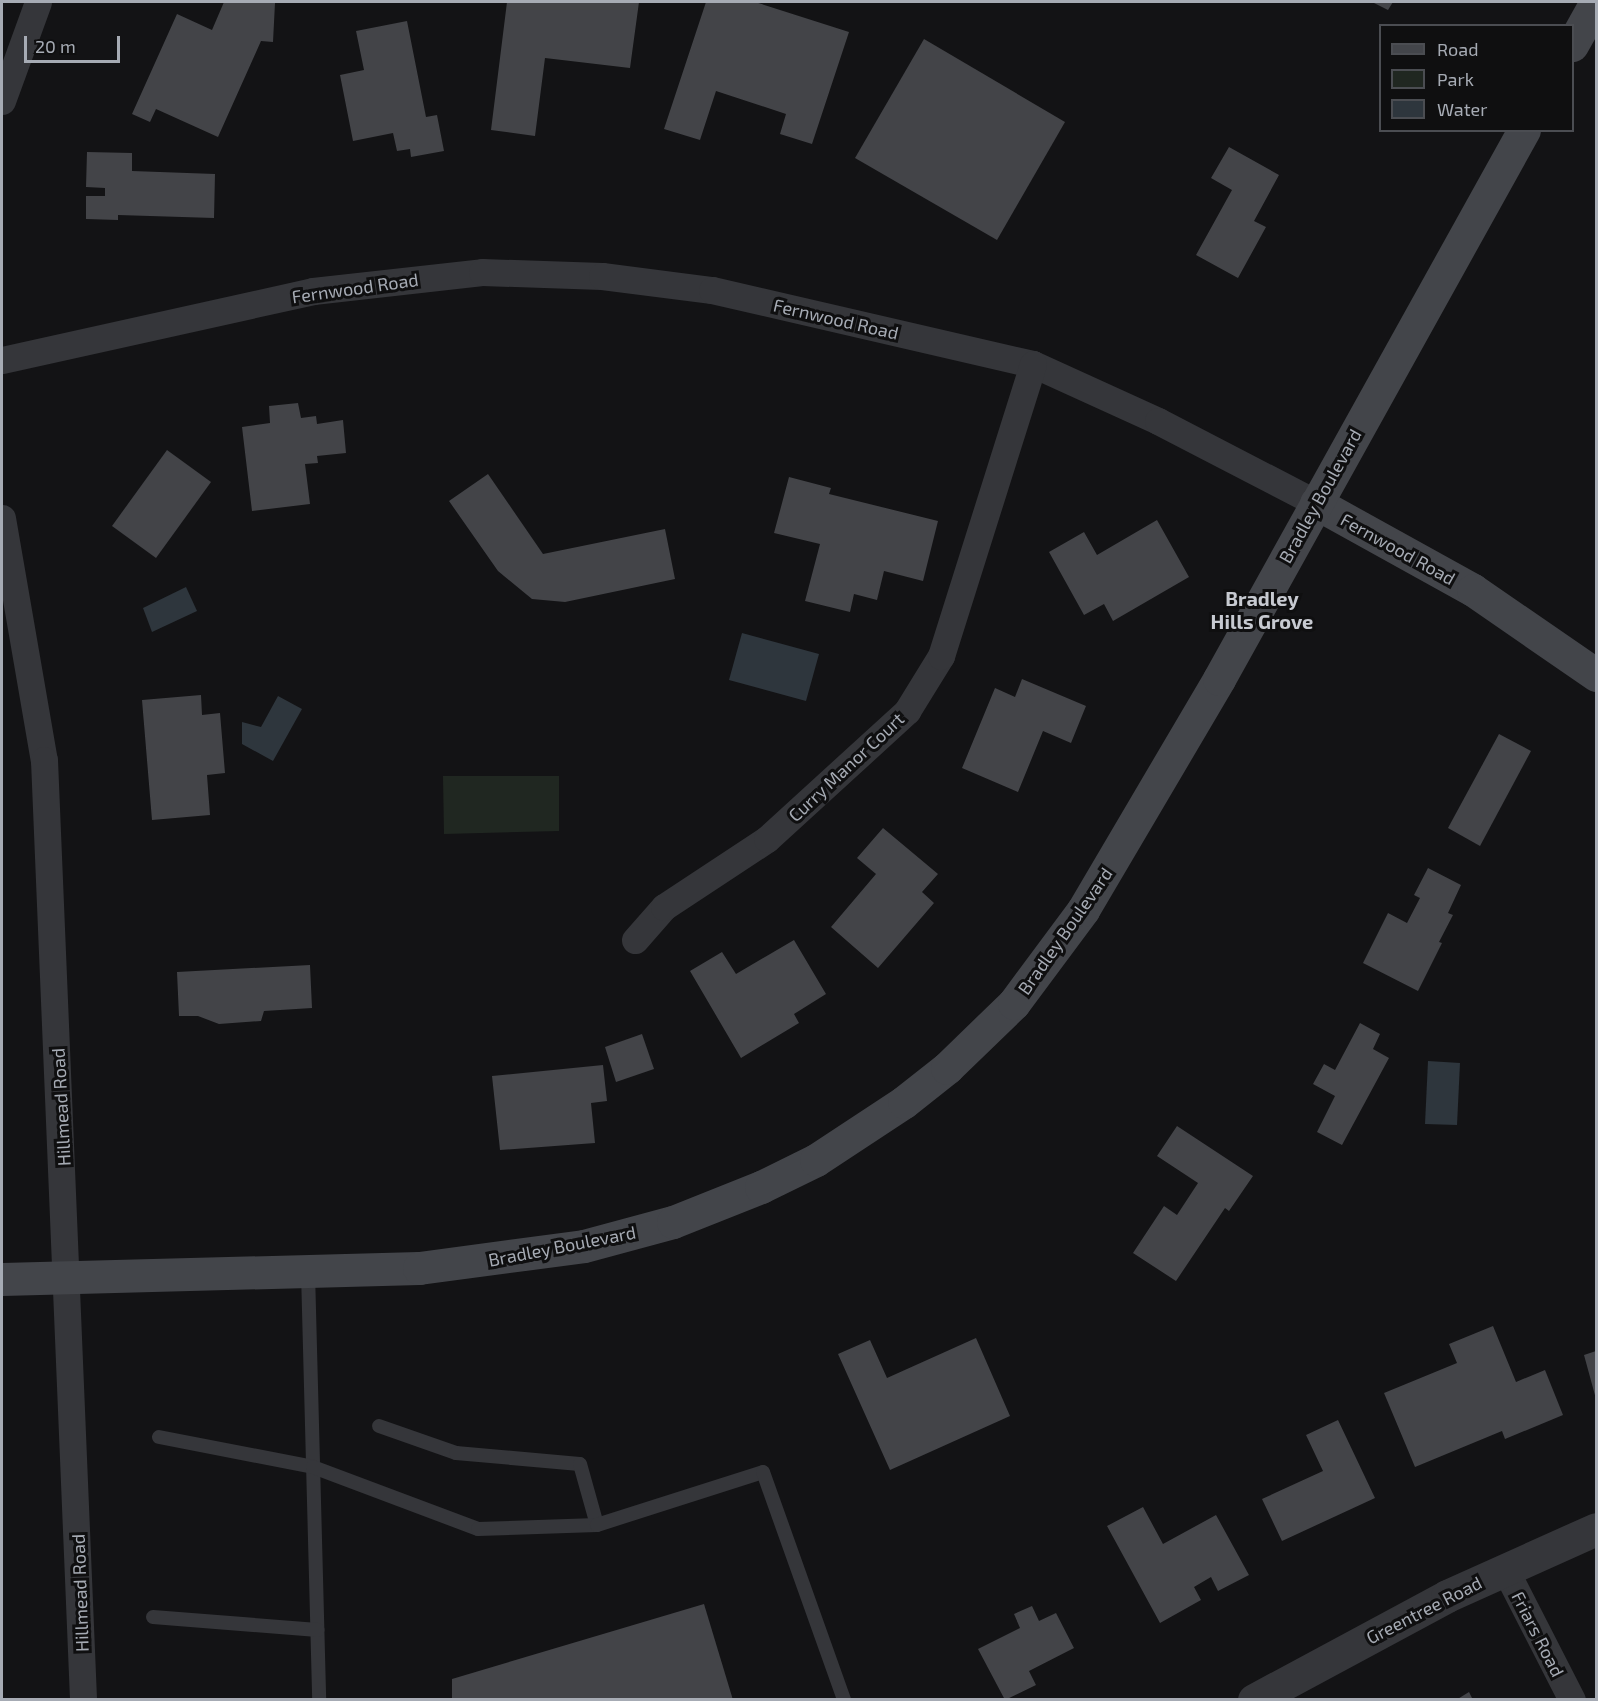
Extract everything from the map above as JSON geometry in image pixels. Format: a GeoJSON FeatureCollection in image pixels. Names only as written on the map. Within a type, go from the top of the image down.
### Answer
{"type":"FeatureCollection","features":[{"type":"Feature","properties":{"kind":"main road"},"geometry":{"type":"LineString","coordinates":[[1574,41],[1596,2]]}},
{"type":"Feature","properties":{"kind":"main road","name":"Bradley Boulevard"},"geometry":{"type":"LineString","coordinates":[[2,1279],[308,1272],[476,1263],[624,1237],[719,1206],[761,1188],[816,1160],[904,1102],[991,1026],[1058,948],[1148,804],[1523,132]]}},
{"type":"Feature","properties":{"kind":"main road","name":"Fernwood Road"},"geometry":{"type":"LineString","coordinates":[[1316,503],[1473,590],[1596,675]]}},
{"type":"Feature","properties":{"kind":"street"},"geometry":{"type":"LineString","coordinates":[[2,101],[38,2]]}},
{"type":"Feature","properties":{"kind":"street","name":"Fernwood Road"},"geometry":{"type":"LineString","coordinates":[[2,360],[313,291],[482,272],[602,276],[712,290],[1034,364],[1158,421],[1316,503]]}},
{"type":"Feature","properties":{"kind":"street","name":"Curry Manor Court"},"geometry":{"type":"LineString","coordinates":[[635,940],[664,907],[767,839],[907,711],[941,656],[1034,364]]}},
{"type":"Feature","properties":{"kind":"street","name":"Hillmead Road"},"geometry":{"type":"LineString","coordinates":[[2,518],[44,760],[69,1278],[83,1700]]}},
{"type":"Feature","properties":{"kind":"street","name":"Greentree Road"},"geometry":{"type":"LineString","coordinates":[[1254,1700],[1505,1569],[1596,1529]]}},
{"type":"Feature","properties":{"kind":"street","name":"Friars Road"},"geometry":{"type":"LineString","coordinates":[[1505,1569],[1572,1700]]}},
{"type":"Feature","properties":{"kind":"lane"},"geometry":{"type":"LineString","coordinates":[[308,1272],[319,1700]]}},
{"type":"Feature","properties":{"kind":"lane"},"geometry":{"type":"LineString","coordinates":[[380,1426],[456,1452],[580,1464],[597,1525]]}},
{"type":"Feature","properties":{"kind":"lane"},"geometry":{"type":"LineString","coordinates":[[159,1437],[313,1467],[478,1529],[597,1525],[763,1472],[844,1700]]}},
{"type":"Feature","properties":{"kind":"lane"},"geometry":{"type":"LineString","coordinates":[[153,1617],[317,1630]]}},
{"type":"Feature","properties":{"kind":"green space"},"geometry":{"type":"Polygon","coordinates":[[[443,776],[559,776],[559,831],[444,834],[443,776]]]}},
{"type":"Feature","properties":{"kind":"water"},"geometry":{"type":"Polygon","coordinates":[[[186,587],[197,611],[152,632],[143,608],[186,587]]]}},
{"type":"Feature","properties":{"kind":"water"},"geometry":{"type":"Polygon","coordinates":[[[742,633],[819,654],[806,701],[729,680],[742,633]]]}},
{"type":"Feature","properties":{"kind":"water"},"geometry":{"type":"Polygon","coordinates":[[[278,696],[302,709],[273,761],[242,744],[242,722],[261,727],[278,696]]]}},
{"type":"Feature","properties":{"kind":"water"},"geometry":{"type":"Polygon","coordinates":[[[1428,1061],[1460,1063],[1457,1125],[1425,1124],[1428,1061]]]}},
{"type":"Feature","properties":{"kind":"building"},"geometry":{"type":"Polygon","coordinates":[[[224,2],[275,3],[273,42],[261,41],[218,137],[156,109],[150,122],[132,114],[177,14],[212,30],[224,2]]]}},
{"type":"Feature","properties":{"kind":"building"},"geometry":{"type":"Polygon","coordinates":[[[507,2],[639,2],[630,68],[545,58],[535,136],[491,130],[507,2]]]}},
{"type":"Feature","properties":{"kind":"building"},"geometry":{"type":"Polygon","coordinates":[[[706,2],[755,2],[849,32],[812,144],[780,134],[786,114],[716,91],[700,140],[664,129],[706,2]]]}},
{"type":"Feature","properties":{"kind":"building"},"geometry":{"type":"Polygon","coordinates":[[[1372,2],[1393,2],[1388,10],[1372,2]]]}},
{"type":"Feature","properties":{"kind":"building"},"geometry":{"type":"Polygon","coordinates":[[[407,21],[426,117],[437,115],[444,151],[411,157],[410,149],[397,151],[393,133],[353,141],[340,75],[364,70],[356,31],[407,21]]]}},
{"type":"Feature","properties":{"kind":"building"},"geometry":{"type":"Polygon","coordinates":[[[924,39],[1065,122],[997,240],[855,158],[924,39]]]}},
{"type":"Feature","properties":{"kind":"building"},"geometry":{"type":"Polygon","coordinates":[[[1229,147],[1279,175],[1254,221],[1266,227],[1238,278],[1196,255],[1232,190],[1211,178],[1229,147]]]}},
{"type":"Feature","properties":{"kind":"building"},"geometry":{"type":"Polygon","coordinates":[[[87,152],[132,153],[132,171],[215,174],[214,218],[118,215],[118,220],[86,219],[86,196],[105,196],[105,188],[86,187],[87,152]]]}},
{"type":"Feature","properties":{"kind":"building"},"geometry":{"type":"Polygon","coordinates":[[[298,403],[301,418],[316,416],[317,424],[343,420],[346,453],[317,456],[318,463],[305,464],[310,504],[252,511],[242,427],[270,423],[269,406],[298,403]]]}},
{"type":"Feature","properties":{"kind":"building"},"geometry":{"type":"Polygon","coordinates":[[[167,450],[211,482],[156,558],[112,526],[167,450]]]}},
{"type":"Feature","properties":{"kind":"building"},"geometry":{"type":"Polygon","coordinates":[[[488,474],[543,554],[665,529],[675,579],[565,602],[532,599],[498,571],[449,501],[488,474]]]}},
{"type":"Feature","properties":{"kind":"building"},"geometry":{"type":"Polygon","coordinates":[[[789,477],[831,488],[829,494],[938,521],[923,581],[884,571],[877,600],[854,594],[850,612],[805,601],[820,544],[774,533],[789,477]]]}},
{"type":"Feature","properties":{"kind":"building"},"geometry":{"type":"Polygon","coordinates":[[[1157,520],[1189,577],[1113,621],[1104,604],[1084,615],[1049,552],[1084,532],[1097,555],[1157,520]]]}},
{"type":"Feature","properties":{"kind":"building"},"geometry":{"type":"Polygon","coordinates":[[[1022,679],[1086,706],[1071,743],[1043,731],[1018,792],[962,768],[995,688],[1015,697],[1022,679]]]}},
{"type":"Feature","properties":{"kind":"building"},"geometry":{"type":"Polygon","coordinates":[[[201,695],[202,715],[220,713],[225,773],[207,775],[210,815],[152,820],[142,700],[201,695]]]}},
{"type":"Feature","properties":{"kind":"building"},"geometry":{"type":"Polygon","coordinates":[[[1499,734],[1531,751],[1480,846],[1448,828],[1499,734]]]}},
{"type":"Feature","properties":{"kind":"building"},"geometry":{"type":"Polygon","coordinates":[[[883,828],[938,874],[922,892],[934,903],[878,968],[831,927],[876,874],[857,858],[883,828]]]}},
{"type":"Feature","properties":{"kind":"building"},"geometry":{"type":"Polygon","coordinates":[[[1428,868],[1461,885],[1448,913],[1453,915],[1439,942],[1442,943],[1418,991],[1363,963],[1388,913],[1407,923],[1420,898],[1414,895],[1428,868]]]}},
{"type":"Feature","properties":{"kind":"building"},"geometry":{"type":"Polygon","coordinates":[[[794,940],[826,994],[794,1014],[799,1023],[741,1058],[690,971],[722,952],[736,974],[794,940]]]}},
{"type":"Feature","properties":{"kind":"building"},"geometry":{"type":"Polygon","coordinates":[[[310,965],[312,1008],[264,1011],[261,1021],[219,1024],[198,1016],[179,1016],[177,972],[310,965]]]}},
{"type":"Feature","properties":{"kind":"building"},"geometry":{"type":"Polygon","coordinates":[[[1360,1023],[1380,1034],[1373,1049],[1389,1058],[1342,1145],[1317,1132],[1335,1096],[1313,1084],[1324,1064],[1335,1070],[1360,1023]]]}},
{"type":"Feature","properties":{"kind":"building"},"geometry":{"type":"Polygon","coordinates":[[[642,1034],[654,1069],[616,1082],[605,1047],[642,1034]]]}},
{"type":"Feature","properties":{"kind":"building"},"geometry":{"type":"Polygon","coordinates":[[[603,1065],[607,1101],[591,1103],[595,1143],[500,1150],[492,1076],[603,1065]]]}},
{"type":"Feature","properties":{"kind":"building"},"geometry":{"type":"Polygon","coordinates":[[[1177,1126],[1253,1176],[1229,1211],[1225,1208],[1176,1281],[1133,1253],[1164,1206],[1177,1215],[1198,1183],[1157,1156],[1177,1126]]]}},
{"type":"Feature","properties":{"kind":"building"},"geometry":{"type":"Polygon","coordinates":[[[1493,1326],[1516,1382],[1545,1370],[1563,1415],[1505,1439],[1502,1431],[1415,1467],[1384,1393],[1457,1363],[1449,1344],[1493,1326]]]}},
{"type":"Feature","properties":{"kind":"building"},"geometry":{"type":"Polygon","coordinates":[[[976,1338],[1010,1416],[890,1470],[838,1354],[870,1340],[887,1378],[976,1338]]]}},
{"type":"Feature","properties":{"kind":"building"},"geometry":{"type":"Polygon","coordinates":[[[1596,1351],[1596,1399],[1584,1355],[1596,1351]]]}},
{"type":"Feature","properties":{"kind":"building"},"geometry":{"type":"Polygon","coordinates":[[[1338,1420],[1375,1498],[1282,1541],[1262,1499],[1323,1471],[1306,1435],[1338,1420]]]}},
{"type":"Feature","properties":{"kind":"building"},"geometry":{"type":"Polygon","coordinates":[[[1143,1507],[1163,1544],[1216,1515],[1249,1575],[1218,1591],[1211,1577],[1194,1587],[1201,1600],[1160,1623],[1107,1526],[1143,1507]]]}},
{"type":"Feature","properties":{"kind":"building"},"geometry":{"type":"Polygon","coordinates":[[[704,1604],[733,1700],[452,1700],[452,1679],[704,1604]]]}},
{"type":"Feature","properties":{"kind":"building"},"geometry":{"type":"Polygon","coordinates":[[[1032,1606],[1039,1621],[1056,1613],[1074,1648],[1029,1671],[1036,1685],[1005,1700],[978,1649],[1020,1628],[1014,1614],[1032,1606]]]}},
{"type":"Feature","properties":{"kind":"building"},"geometry":{"type":"Polygon","coordinates":[[[1469,1692],[1473,1700],[1456,1700],[1469,1692]]]}},
{"type":"Feature","properties":{"kind":"district","name":"Bradley Hills Grove"},"geometry":{"type":"Point","coordinates":[1262,610]}}]}
